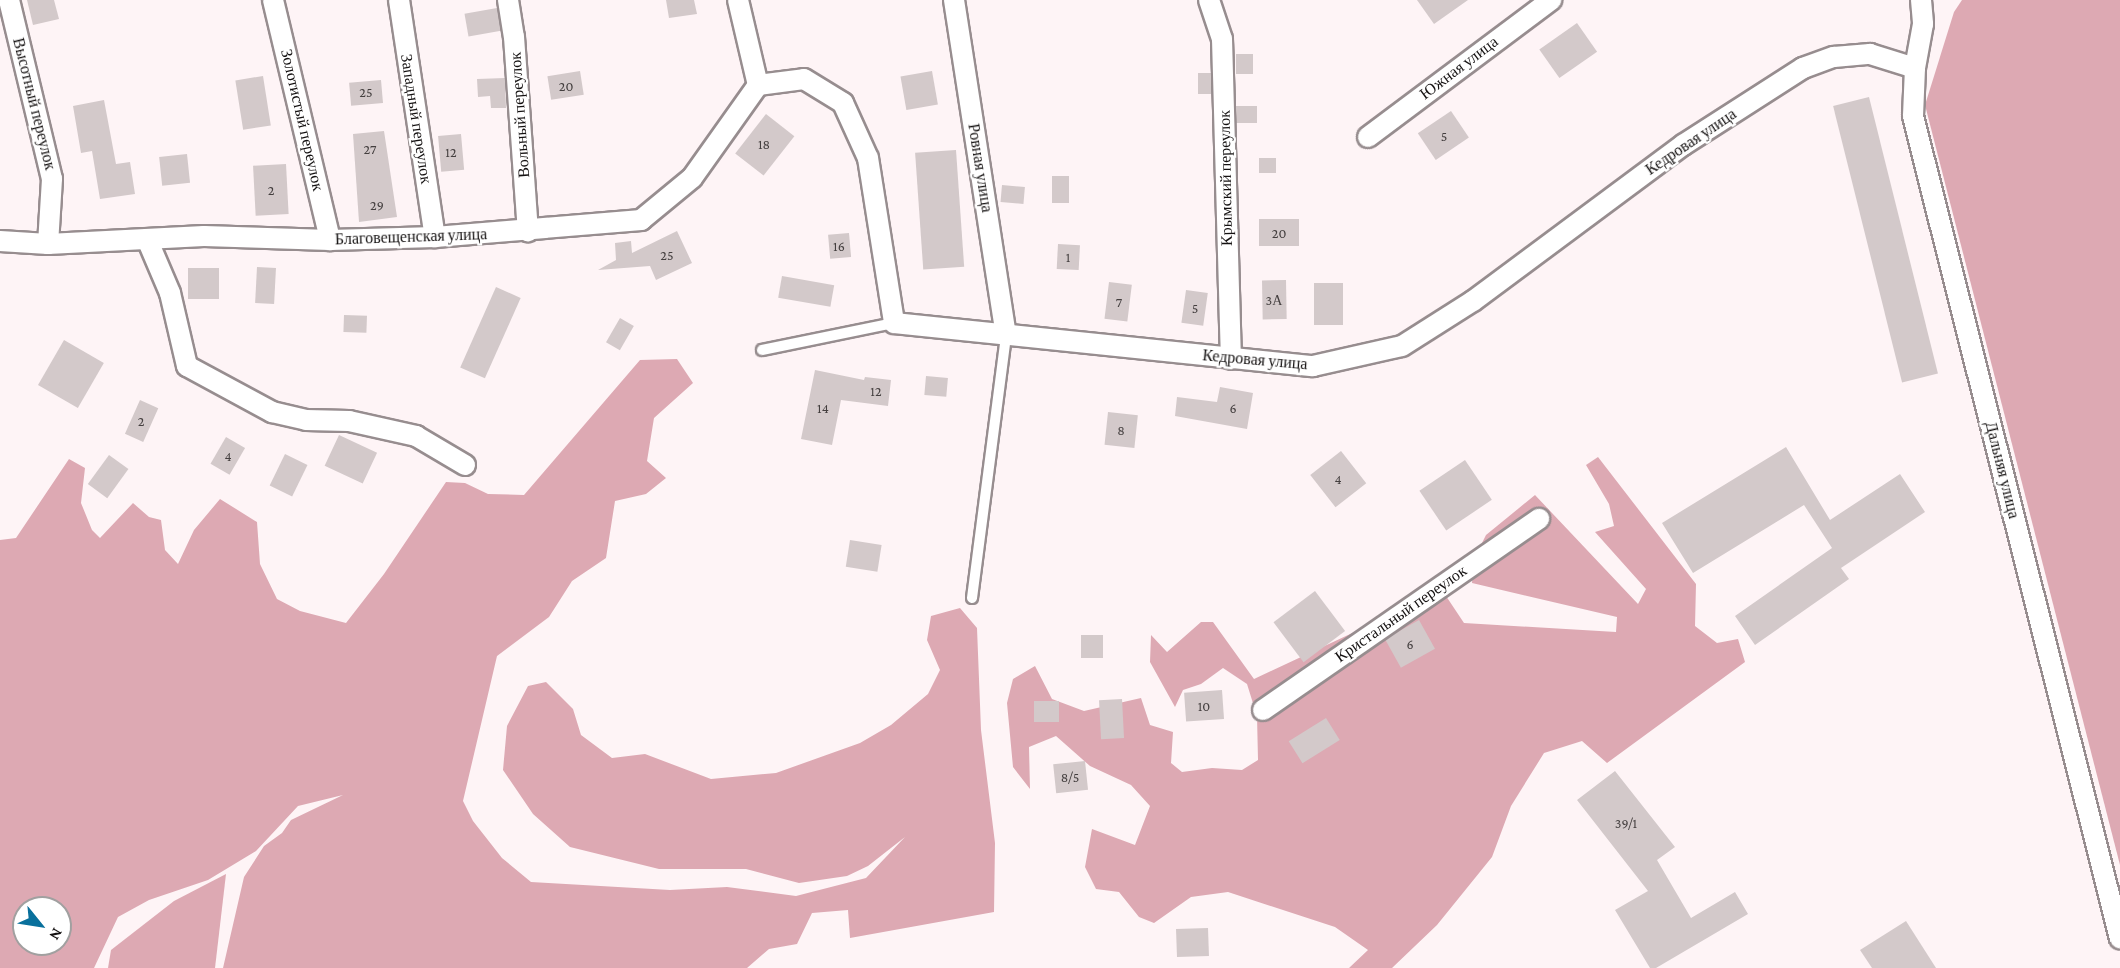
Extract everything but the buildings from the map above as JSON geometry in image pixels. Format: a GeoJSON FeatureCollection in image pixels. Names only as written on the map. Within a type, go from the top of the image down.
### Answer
{"type":"FeatureCollection","features":[{"type":"Feature","properties":{"kind":"street","name":"Высотный переулок"},"geometry":{"type":"LineString","coordinates":[[9,0],[52,179],[48,244]]}},
{"type":"Feature","properties":{"kind":"street","name":"Золотистый переулок"},"geometry":{"type":"LineString","coordinates":[[273,0],[330,240]]}},
{"type":"Feature","properties":{"kind":"street","name":"Западный переулок"},"geometry":{"type":"LineString","coordinates":[[399,0],[435,237]]}},
{"type":"Feature","properties":{"kind":"street","name":"Вольный переулок"},"geometry":{"type":"LineString","coordinates":[[508,0],[514,37],[528,231]]}},
{"type":"Feature","properties":{"kind":"street"},"geometry":{"type":"LineString","coordinates":[[738,0],[758,85],[804,79],[843,103],[868,158],[894,323]]}},
{"type":"Feature","properties":{"kind":"street","name":"Ровная улица"},"geometry":{"type":"LineString","coordinates":[[954,0],[1006,336]]}},
{"type":"Feature","properties":{"kind":"street","name":"Крымский переулок"},"geometry":{"type":"LineString","coordinates":[[1209,0],[1222,39],[1231,359]]}},
{"type":"Feature","properties":{"kind":"street","name":"Южная улица"},"geometry":{"type":"LineString","coordinates":[[1368,137],[1551,0]]}},
{"type":"Feature","properties":{"kind":"street","name":"Дальняя улица"},"geometry":{"type":"LineString","coordinates":[[1921,0],[1923,24],[1915,68],[1913,116],[2120,938]]}},
{"type":"Feature","properties":{"kind":"street","name":"Кедровая улица"},"geometry":{"type":"LineString","coordinates":[[894,323],[1313,366],[1402,346],[1473,301],[1683,145],[1803,68],[1834,57],[1870,54],[1915,68]]}},
{"type":"Feature","properties":{"kind":"street","name":"Благовещенская улица"},"geometry":{"type":"LineString","coordinates":[[0,242],[48,244],[204,236],[330,240],[435,237],[641,220],[692,178],[758,85]]}},
{"type":"Feature","properties":{"kind":"street"},"geometry":{"type":"LineString","coordinates":[[147,239],[170,293],[187,366],[272,412],[306,420],[349,421],[416,436],[465,465]]}},
{"type":"Feature","properties":{"kind":"street","name":"Кристальный переулок"},"geometry":{"type":"LineString","coordinates":[[1263,710],[1539,519]]}},
{"type":"Feature","properties":{"kind":"lane"},"geometry":{"type":"LineString","coordinates":[[762,350],[894,323]]}},
{"type":"Feature","properties":{"kind":"lane"},"geometry":{"type":"LineString","coordinates":[[972,598],[1006,336]]}},
{"type":"Feature","properties":{"kind":"shaded area"},"geometry":{"type":"Polygon","coordinates":[[[1962,0],[2120,0],[2120,865],[1925,105],[1954,12],[1962,0]]]}},
{"type":"Feature","properties":{"kind":"shaded area"},"geometry":{"type":"Polygon","coordinates":[[[677,359],[693,383],[654,418],[647,461],[666,478],[646,494],[615,501],[606,558],[572,581],[549,617],[497,656],[463,801],[473,821],[502,858],[531,882],[670,890],[727,887],[796,896],[866,878],[905,837],[868,866],[847,876],[799,883],[746,869],[659,869],[570,847],[533,814],[503,770],[507,726],[528,686],[546,682],[573,709],[581,735],[612,758],[645,754],[711,779],[776,773],[860,743],[891,725],[928,694],[940,670],[927,640],[931,616],[960,608],[977,628],[981,730],[995,843],[994,912],[850,938],[848,910],[812,913],[797,944],[769,949],[747,968],[223,968],[244,877],[264,846],[282,833],[291,820],[343,795],[298,806],[256,851],[208,880],[149,900],[118,917],[94,968],[0,968],[0,540],[16,538],[69,459],[85,468],[81,503],[92,530],[100,538],[133,503],[149,517],[161,520],[165,550],[178,564],[194,530],[220,499],[257,522],[260,564],[277,599],[300,611],[346,623],[384,574],[446,482],[465,483],[488,494],[524,495],[640,360],[677,359]]]}},
{"type":"Feature","properties":{"kind":"shaded area"},"geometry":{"type":"Polygon","coordinates":[[[1598,457],[1696,584],[1695,626],[1717,643],[1738,639],[1745,662],[1607,763],[1582,741],[1544,753],[1511,806],[1492,857],[1437,925],[1392,968],[1349,968],[1368,950],[1335,927],[1228,892],[1191,897],[1154,923],[1139,917],[1119,892],[1096,889],[1085,867],[1092,829],[1135,845],[1150,806],[1131,785],[1090,766],[1056,736],[1029,747],[1030,789],[1013,767],[1007,703],[1013,679],[1035,666],[1052,699],[1084,711],[1141,698],[1150,725],[1173,732],[1171,763],[1182,772],[1212,768],[1242,770],[1258,760],[1257,716],[1247,684],[1223,668],[1201,684],[1183,690],[1175,707],[1150,662],[1151,635],[1167,652],[1201,622],[1213,622],[1254,679],[1393,614],[1440,587],[1464,623],[1616,632],[1617,617],[1472,583],[1474,559],[1486,535],[1535,495],[1638,604],[1646,589],[1595,532],[1614,526],[1609,504],[1586,465],[1598,457]]]}},
{"type":"Feature","properties":{"kind":"shaded area"},"geometry":{"type":"Polygon","coordinates":[[[226,874],[215,968],[108,968],[111,950],[174,901],[226,874]]]}}]}
